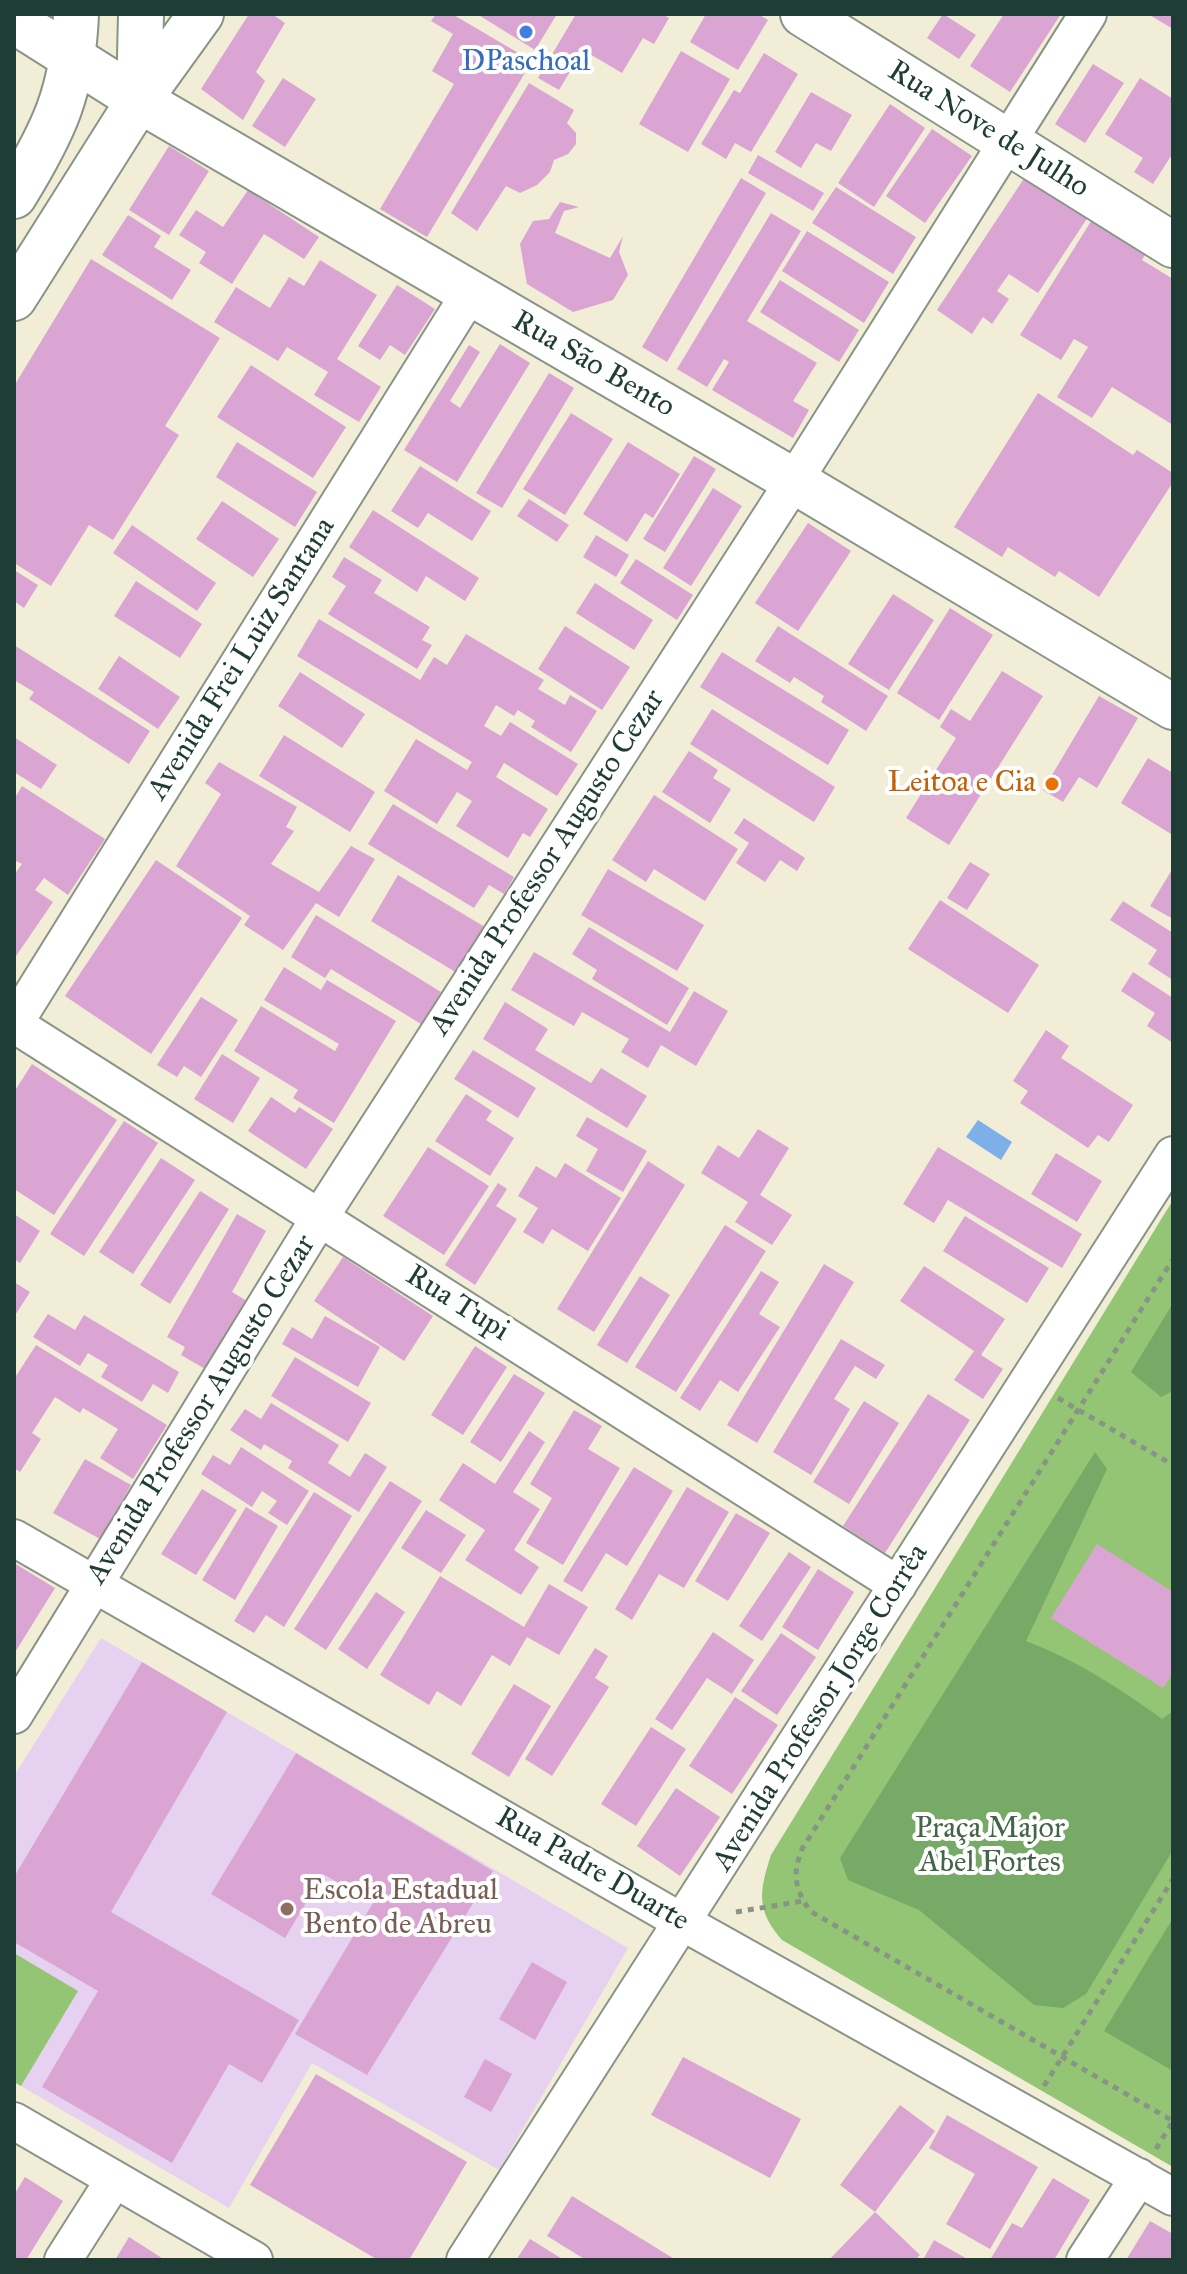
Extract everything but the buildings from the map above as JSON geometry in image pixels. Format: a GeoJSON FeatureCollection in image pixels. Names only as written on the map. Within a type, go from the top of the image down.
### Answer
{"type":"FeatureCollection","features":[{"type":"Feature","properties":{"kind":"street"},"geometry":{"type":"LineString","coordinates":[[139,100],[141,14]]}},
{"type":"Feature","properties":{"kind":"street"},"geometry":{"type":"LineString","coordinates":[[14,298],[139,100],[201,14]]}},
{"type":"Feature","properties":{"kind":"street","name":"Rua Nove de Julho"},"geometry":{"type":"LineString","coordinates":[[803,14],[1173,245]]}},
{"type":"Feature","properties":{"kind":"street","name":"Avenida Professor Augusto Cezar"},"geometry":{"type":"LineString","coordinates":[[14,1715],[320,1217],[794,481],[1088,14]]}},
{"type":"Feature","properties":{"kind":"street","name":"Rua São Bento"},"geometry":{"type":"LineString","coordinates":[[14,21],[75,35],[139,100],[794,481],[1173,707]]}},
{"type":"Feature","properties":{"kind":"street"},"geometry":{"type":"LineString","coordinates":[[14,196],[60,116],[75,35]]}},
{"type":"Feature","properties":{"kind":"street","name":"Avenida Frei Luiz Santana"},"geometry":{"type":"LineString","coordinates":[[14,1024],[470,293]]}},
{"type":"Feature","properties":{"kind":"street","name":"Rua Tupi"},"geometry":{"type":"LineString","coordinates":[[14,1024],[898,1585]]}},
{"type":"Feature","properties":{"kind":"street","name":"Avenida Professor Jorge Corrêa"},"geometry":{"type":"LineString","coordinates":[[465,2260],[684,1923],[1173,1155]]}},
{"type":"Feature","properties":{"kind":"street","name":"Rua Padre Duarte"},"geometry":{"type":"LineString","coordinates":[[14,1538],[684,1923],[1173,2197]]}},
{"type":"Feature","properties":{"kind":"street"},"geometry":{"type":"LineString","coordinates":[[14,2121],[254,2260]]}},
{"type":"Feature","properties":{"kind":"street"},"geometry":{"type":"LineString","coordinates":[[1085,2260],[1139,2177]]}},
{"type":"Feature","properties":{"kind":"street"},"geometry":{"type":"LineString","coordinates":[[63,2260],[114,2180]]}},
{"type":"Feature","properties":{"kind":"path"},"geometry":{"type":"LineString","coordinates":[[1164,2135],[1173,2121],[810,1911],[796,1890],[795,1867],[802,1849],[1173,1259]]}},
{"type":"Feature","properties":{"kind":"path"},"geometry":{"type":"LineString","coordinates":[[1029,1382],[1173,1465]]}},
{"type":"Feature","properties":{"kind":"path"},"geometry":{"type":"LineString","coordinates":[[1027,2114],[1173,1879]]}},
{"type":"Feature","properties":{"kind":"path"},"geometry":{"type":"LineString","coordinates":[[779,1903],[803,1901]]}},
{"type":"Feature","properties":{"kind":"shaded area","name":"Escola Estadual Bento de Abreu"},"geometry":{"type":"Polygon","coordinates":[[[101,1638],[628,1948],[499,2170],[312,2063],[229,2208],[14,2082],[14,1776],[101,1638]]]}},
{"type":"Feature","properties":{"kind":"green space","name":"Praça Major Abel Fortes"},"geometry":{"type":"Polygon","coordinates":[[[1173,1200],[1173,2167],[782,1940],[764,1910],[762,1890],[771,1855],[1173,1200]]]}},
{"type":"Feature","properties":{"kind":"green space"},"geometry":{"type":"Polygon","coordinates":[[[1173,1303],[1173,1391],[1161,1397],[1131,1372],[1173,1303]]]}},
{"type":"Feature","properties":{"kind":"green space"},"geometry":{"type":"Polygon","coordinates":[[[1095,1452],[1107,1469],[1026,1641],[1096,1675],[1162,1719],[1173,1711],[1173,1850],[1086,1994],[1063,2008],[1034,2005],[919,1910],[848,1880],[840,1858],[1095,1452]]]}},
{"type":"Feature","properties":{"kind":"green space"},"geometry":{"type":"Polygon","coordinates":[[[1173,1918],[1173,2071],[1104,2031],[1173,1918]]]}},
{"type":"Feature","properties":{"kind":"green space"},"geometry":{"type":"Polygon","coordinates":[[[14,1953],[78,1991],[21,2086],[14,2082],[14,1953]]]}},
{"type":"Feature","properties":{"kind":"water"},"geometry":{"type":"Polygon","coordinates":[[[978,1120],[1012,1142],[1001,1160],[966,1137],[978,1120]]]}},
{"type":"Feature","properties":{"kind":"place","name":"DPaschoal"},"geometry":{"type":"Point","coordinates":[526,32]}},
{"type":"Feature","properties":{"kind":"place","name":"Leitoa e Cia"},"geometry":{"type":"Point","coordinates":[1052,784]}},
{"type":"Feature","properties":{"kind":"place","name":"Escola Estadual Bento de Abreu"},"geometry":{"type":"Point","coordinates":[287,1909]}}]}
